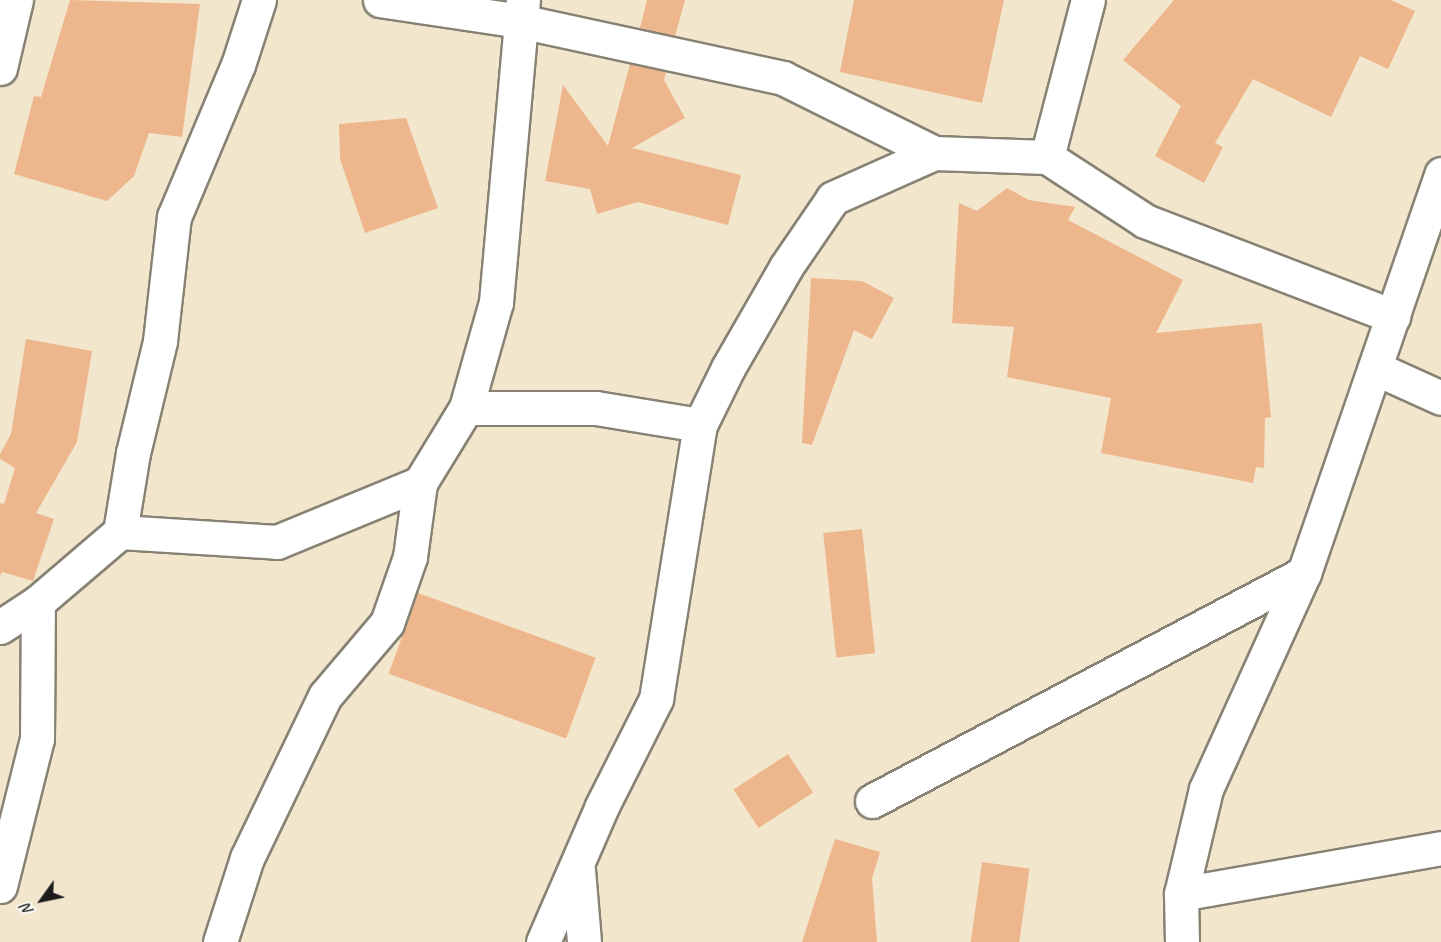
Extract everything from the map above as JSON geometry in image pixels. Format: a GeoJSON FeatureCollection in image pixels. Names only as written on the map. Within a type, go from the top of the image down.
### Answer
{"type":"FeatureCollection","features":[{"type":"Feature","properties":{"kind":"street"},"geometry":{"type":"LineString","coordinates":[[0,68],[16,0]]}},
{"type":"Feature","properties":{"kind":"street"},"geometry":{"type":"LineString","coordinates":[[0,627],[38,602],[120,532],[133,453],[160,341],[174,217],[238,65],[259,0]]}},
{"type":"Feature","properties":{"kind":"street"},"geometry":{"type":"LineString","coordinates":[[380,0],[521,11],[783,78],[934,153],[1047,157],[1145,221],[1393,316]]}},
{"type":"Feature","properties":{"kind":"street"},"geometry":{"type":"LineString","coordinates":[[1047,157],[1088,0]]}},
{"type":"Feature","properties":{"kind":"street"},"geometry":{"type":"LineString","coordinates":[[220,942],[248,858],[325,696],[387,623],[410,557],[420,483],[466,408],[496,302],[521,11]]}},
{"type":"Feature","properties":{"kind":"street"},"geometry":{"type":"LineString","coordinates":[[543,942],[602,806],[656,699],[700,425],[786,267],[833,198],[934,153]]}},
{"type":"Feature","properties":{"kind":"street"},"geometry":{"type":"LineString","coordinates":[[1182,942],[1181,894],[1206,789],[1304,573],[1441,174]]}},
{"type":"Feature","properties":{"kind":"street"},"geometry":{"type":"LineString","coordinates":[[1375,368],[1441,398]]}},
{"type":"Feature","properties":{"kind":"street"},"geometry":{"type":"LineString","coordinates":[[466,408],[596,408],[700,425]]}},
{"type":"Feature","properties":{"kind":"street"},"geometry":{"type":"LineString","coordinates":[[120,532],[277,542],[420,483]]}},
{"type":"Feature","properties":{"kind":"street"},"geometry":{"type":"LineString","coordinates":[[872,801],[1304,573]]}},
{"type":"Feature","properties":{"kind":"street"},"geometry":{"type":"LineString","coordinates":[[0,886],[37,739],[38,602]]}},
{"type":"Feature","properties":{"kind":"street"},"geometry":{"type":"LineString","coordinates":[[1181,894],[1441,848]]}},
{"type":"Feature","properties":{"kind":"street"},"geometry":{"type":"LineString","coordinates":[[577,868],[584,942]]}},
{"type":"Feature","properties":{"kind":"building"},"geometry":{"type":"Polygon","coordinates":[[[70,0],[200,4],[182,137],[149,133],[134,176],[107,201],[14,174],[34,96],[41,97],[70,0]]]}},
{"type":"Feature","properties":{"kind":"building"},"geometry":{"type":"Polygon","coordinates":[[[647,0],[685,0],[675,36],[640,28],[647,0]]]}},
{"type":"Feature","properties":{"kind":"building"},"geometry":{"type":"Polygon","coordinates":[[[854,0],[1004,0],[982,103],[840,72],[854,0]]]}},
{"type":"Feature","properties":{"kind":"building"},"geometry":{"type":"Polygon","coordinates":[[[1174,0],[1391,0],[1415,11],[1388,69],[1360,56],[1331,117],[1253,79],[1215,143],[1223,147],[1204,183],[1155,156],[1181,106],[1123,60],[1174,0]]]}},
{"type":"Feature","properties":{"kind":"building"},"geometry":{"type":"Polygon","coordinates":[[[630,64],[666,72],[664,80],[685,118],[632,148],[741,175],[728,225],[638,202],[597,214],[590,189],[545,181],[563,85],[608,146],[630,64]]]}},
{"type":"Feature","properties":{"kind":"building"},"geometry":{"type":"Polygon","coordinates":[[[406,118],[438,208],[365,233],[340,159],[339,124],[406,118]]]}},
{"type":"Feature","properties":{"kind":"building"},"geometry":{"type":"Polygon","coordinates":[[[1007,188],[1029,200],[1075,207],[1068,220],[1183,280],[1156,333],[1262,323],[1271,417],[1265,418],[1264,468],[1256,467],[1253,483],[1101,453],[1111,398],[1007,377],[1014,327],[952,323],[959,203],[977,211],[1007,188]]]}},
{"type":"Feature","properties":{"kind":"building"},"geometry":{"type":"Polygon","coordinates":[[[811,278],[862,281],[894,298],[872,339],[854,330],[812,445],[802,443],[811,278]]]}},
{"type":"Feature","properties":{"kind":"building"},"geometry":{"type":"Polygon","coordinates":[[[26,339],[92,351],[77,442],[36,513],[54,519],[33,581],[2,572],[0,576],[0,503],[4,504],[15,468],[0,459],[0,454],[11,434],[26,339]]]}},
{"type":"Feature","properties":{"kind":"building"},"geometry":{"type":"Polygon","coordinates":[[[862,529],[875,653],[836,657],[823,533],[862,529]]]}},
{"type":"Feature","properties":{"kind":"building"},"geometry":{"type":"Polygon","coordinates":[[[418,593],[596,658],[566,738],[389,674],[418,593]]]}},
{"type":"Feature","properties":{"kind":"building"},"geometry":{"type":"Polygon","coordinates":[[[788,754],[813,793],[759,828],[733,789],[788,754]]]}},
{"type":"Feature","properties":{"kind":"building"},"geometry":{"type":"Polygon","coordinates":[[[835,839],[880,852],[872,879],[877,942],[802,942],[835,839]]]}},
{"type":"Feature","properties":{"kind":"building"},"geometry":{"type":"Polygon","coordinates":[[[982,862],[1030,869],[1019,942],[971,942],[982,862]]]}}]}
